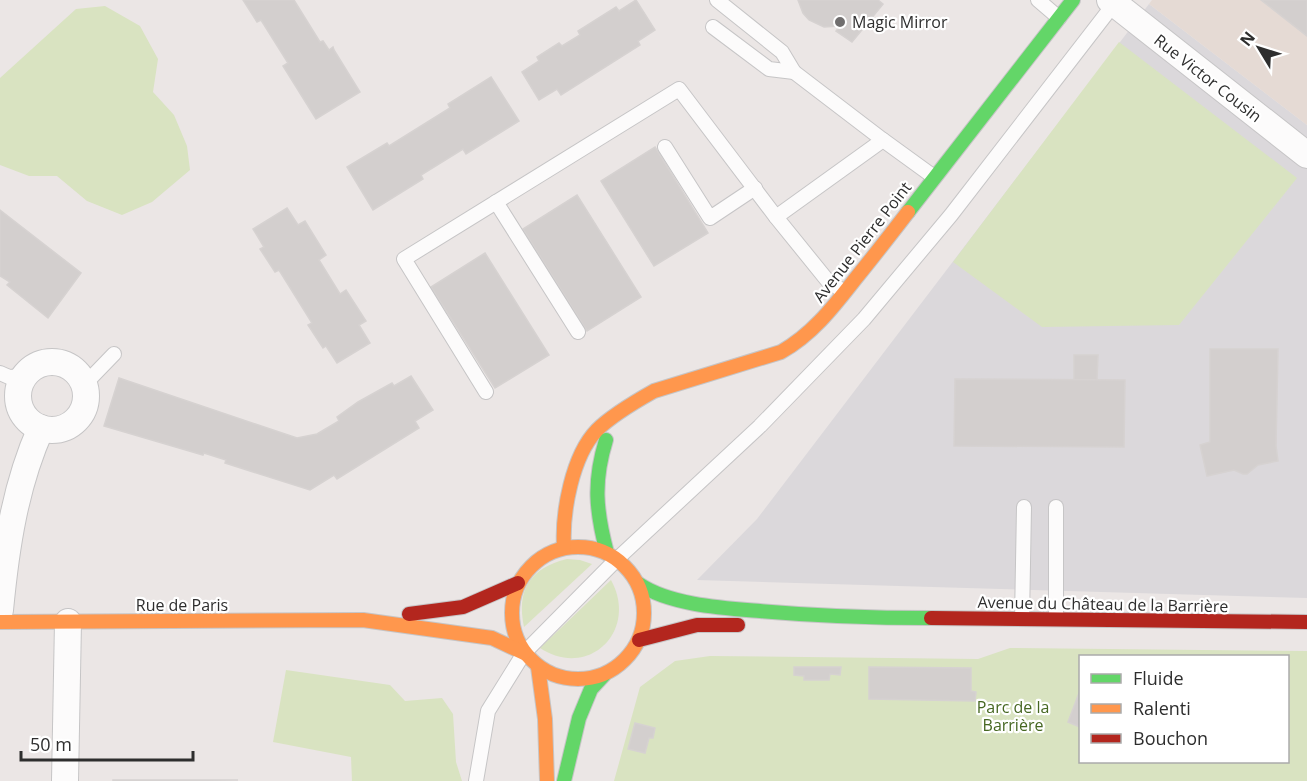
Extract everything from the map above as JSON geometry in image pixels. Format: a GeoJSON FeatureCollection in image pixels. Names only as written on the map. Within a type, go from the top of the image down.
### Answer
{"type":"FeatureCollection","features":[{"type":"Feature","properties":{"kind":"street","name":"Avenue Pierre Point"},"geometry":{"type":"LineString","coordinates":[[564,547],[563,525],[578,459],[597,430],[654,390],[781,352],[800,342],[818,326],[1073,0]]}},
{"type":"Feature","properties":{"kind":"street","name":"Rue Victor Cousin"},"geometry":{"type":"LineString","coordinates":[[1114,1],[1307,155]]}},
{"type":"Feature","properties":{"kind":"street"},"geometry":{"type":"LineString","coordinates":[[52,362],[62,363],[72,368],[84,385],[86,396],[79,416],[72,423],[52,430],[41,428],[25,416],[18,396],[20,385],[12,375],[52,362]]}},
{"type":"Feature","properties":{"kind":"street"},"geometry":{"type":"LineString","coordinates":[[564,781],[579,718],[591,689],[604,675],[625,661],[639,640],[645,611],[639,584],[612,556],[599,521],[595,493],[596,476],[599,459],[615,418]]}},
{"type":"Feature","properties":{"kind":"street"},"geometry":{"type":"LineString","coordinates":[[0,610],[6,552],[16,498],[41,428]]}},
{"type":"Feature","properties":{"kind":"street"},"geometry":{"type":"LineString","coordinates":[[604,675],[585,680],[569,679],[554,676],[538,666],[524,653],[514,634],[511,607],[518,583],[537,560],[549,552],[564,547],[584,546],[612,556]]}},
{"type":"Feature","properties":{"kind":"street","name":"Rue de Paris"},"geometry":{"type":"LineString","coordinates":[[0,621],[363,620],[463,607],[518,583]]}},
{"type":"Feature","properties":{"kind":"street","name":"Avenue du Château de la Barrière"},"geometry":{"type":"LineString","coordinates":[[639,584],[651,592],[711,607],[805,615],[1307,622]]}},
{"type":"Feature","properties":{"kind":"street","name":"Avenue du Château de la Barrière"},"geometry":{"type":"LineString","coordinates":[[639,640],[697,625],[898,618]]}},
{"type":"Feature","properties":{"kind":"street","name":"Rue de Paris"},"geometry":{"type":"LineString","coordinates":[[363,620],[492,638],[524,653]]}},
{"type":"Feature","properties":{"kind":"street"},"geometry":{"type":"LineString","coordinates":[[65,781],[68,622]]}},
{"type":"Feature","properties":{"kind":"street"},"geometry":{"type":"LineString","coordinates":[[538,666],[545,719],[547,781]]}},
{"type":"Feature","properties":{"kind":"lane"},"geometry":{"type":"LineString","coordinates":[[717,0],[782,52],[794,72],[934,177]]}},
{"type":"Feature","properties":{"kind":"lane"},"geometry":{"type":"LineString","coordinates":[[1038,0],[1059,18]]}},
{"type":"Feature","properties":{"kind":"lane"},"geometry":{"type":"LineString","coordinates":[[476,781],[488,711],[524,653],[612,556],[760,426],[864,319],[951,215],[1114,1]]}},
{"type":"Feature","properties":{"kind":"lane"},"geometry":{"type":"LineString","coordinates":[[713,27],[769,69],[794,72]]}},
{"type":"Feature","properties":{"kind":"lane"},"geometry":{"type":"LineString","coordinates":[[486,392],[404,259],[679,89],[827,280],[844,292]]}},
{"type":"Feature","properties":{"kind":"lane"},"geometry":{"type":"LineString","coordinates":[[776,217],[883,140]]}},
{"type":"Feature","properties":{"kind":"lane"},"geometry":{"type":"LineString","coordinates":[[665,147],[710,218],[754,188]]}},
{"type":"Feature","properties":{"kind":"lane"},"geometry":{"type":"LineString","coordinates":[[496,202],[578,332]]}},
{"type":"Feature","properties":{"kind":"lane"},"geometry":{"type":"LineString","coordinates":[[84,385],[114,354]]}},
{"type":"Feature","properties":{"kind":"lane"},"geometry":{"type":"LineString","coordinates":[[1022,619],[1024,507]]}},
{"type":"Feature","properties":{"kind":"lane"},"geometry":{"type":"LineString","coordinates":[[1056,507],[1056,619]]}},
{"type":"Feature","properties":{"kind":"shaded area"},"geometry":{"type":"Polygon","coordinates":[[[1152,0],[1307,0],[1307,125],[1149,4],[1152,0]]]}},
{"type":"Feature","properties":{"kind":"shaded area"},"geometry":{"type":"Polygon","coordinates":[[[1149,4],[1307,125],[1307,598],[697,580],[757,519],[1149,4]]]}},
{"type":"Feature","properties":{"kind":"green space"},"geometry":{"type":"Polygon","coordinates":[[[105,6],[140,26],[158,59],[153,92],[174,115],[187,146],[190,170],[152,202],[122,215],[87,201],[57,176],[29,176],[0,165],[0,78],[76,9],[105,6]]]}},
{"type":"Feature","properties":{"kind":"green space"},"geometry":{"type":"Polygon","coordinates":[[[1119,42],[1297,178],[1179,325],[1042,327],[953,262],[1119,42]]]}},
{"type":"Feature","properties":{"kind":"green space"},"geometry":{"type":"Polygon","coordinates":[[[567,559],[592,564],[524,627],[522,602],[529,582],[544,568],[567,559]]]}},
{"type":"Feature","properties":{"kind":"green space"},"geometry":{"type":"Polygon","coordinates":[[[611,580],[618,599],[618,617],[613,632],[604,645],[591,654],[575,658],[558,656],[540,648],[611,580]]]}},
{"type":"Feature","properties":{"kind":"green space","name":"Parc de la Barrière"},"geometry":{"type":"Polygon","coordinates":[[[1010,648],[1307,651],[1307,781],[614,781],[640,687],[675,661],[710,656],[978,659],[1010,648]]]}},
{"type":"Feature","properties":{"kind":"green space"},"geometry":{"type":"Polygon","coordinates":[[[286,670],[390,685],[405,701],[442,698],[453,714],[456,762],[462,781],[352,781],[351,757],[273,742],[286,670]]]}},
{"type":"Feature","properties":{"kind":"building"},"geometry":{"type":"Polygon","coordinates":[[[243,0],[294,0],[320,42],[323,41],[329,50],[333,47],[360,92],[316,119],[283,66],[288,63],[261,20],[257,22],[243,0]]]}},
{"type":"Feature","properties":{"kind":"building"},"geometry":{"type":"Polygon","coordinates":[[[636,0],[655,30],[638,41],[640,45],[561,95],[557,89],[539,100],[522,72],[539,61],[537,57],[559,43],[562,46],[580,35],[578,31],[616,7],[619,11],[636,0]]]}},
{"type":"Feature","properties":{"kind":"building","name":"Magic Mirror"},"geometry":{"type":"Polygon","coordinates":[[[798,0],[878,0],[883,4],[852,42],[836,31],[840,26],[824,27],[809,20],[803,13],[798,0]]]}},
{"type":"Feature","properties":{"kind":"building"},"geometry":{"type":"Polygon","coordinates":[[[1261,0],[1307,0],[1307,36],[1261,0]]]}},
{"type":"Feature","properties":{"kind":"building"},"geometry":{"type":"Polygon","coordinates":[[[491,77],[519,121],[466,154],[463,149],[421,175],[423,179],[373,210],[347,167],[387,143],[389,146],[450,108],[448,104],[491,77]]]}},
{"type":"Feature","properties":{"kind":"building"},"geometry":{"type":"Polygon","coordinates":[[[655,147],[708,233],[654,266],[601,181],[655,147]]]}},
{"type":"Feature","properties":{"kind":"building"},"geometry":{"type":"Polygon","coordinates":[[[577,195],[641,297],[587,331],[523,229],[577,195]]]}},
{"type":"Feature","properties":{"kind":"building"},"geometry":{"type":"Polygon","coordinates":[[[287,208],[298,225],[305,221],[326,255],[319,260],[340,294],[346,290],[366,321],[359,325],[370,343],[337,363],[326,346],[323,348],[308,325],[312,323],[279,270],[275,272],[260,249],[264,247],[253,229],[287,208]]]}},
{"type":"Feature","properties":{"kind":"building"},"geometry":{"type":"Polygon","coordinates":[[[0,210],[81,273],[48,318],[7,285],[10,282],[0,276],[0,210]]]}},
{"type":"Feature","properties":{"kind":"building"},"geometry":{"type":"Polygon","coordinates":[[[485,253],[549,355],[495,388],[431,287],[485,253]]]}},
{"type":"Feature","properties":{"kind":"building"},"geometry":{"type":"Polygon","coordinates":[[[1210,349],[1278,349],[1276,446],[1278,461],[1258,465],[1247,474],[1234,470],[1207,476],[1200,445],[1210,442],[1210,349]]]}},
{"type":"Feature","properties":{"kind":"building"},"geometry":{"type":"Polygon","coordinates":[[[1074,355],[1098,355],[1097,380],[1074,380],[1074,355]]]}},
{"type":"Feature","properties":{"kind":"building"},"geometry":{"type":"Polygon","coordinates":[[[411,376],[433,410],[415,421],[419,428],[337,479],[334,475],[310,490],[225,463],[226,460],[204,453],[203,455],[104,426],[119,378],[297,438],[317,434],[339,421],[337,417],[358,402],[392,383],[394,386],[411,376]]]}},
{"type":"Feature","properties":{"kind":"building"},"geometry":{"type":"Polygon","coordinates":[[[955,379],[1125,380],[1124,447],[954,446],[955,379]]]}},
{"type":"Feature","properties":{"kind":"building"},"geometry":{"type":"Polygon","coordinates":[[[794,667],[841,667],[840,675],[830,674],[829,680],[804,680],[804,676],[794,675],[794,667]]]}},
{"type":"Feature","properties":{"kind":"building"},"geometry":{"type":"Polygon","coordinates":[[[869,667],[971,668],[971,691],[976,692],[975,701],[869,699],[869,667]]]}},
{"type":"Feature","properties":{"kind":"building"},"geometry":{"type":"Polygon","coordinates":[[[1079,693],[1079,727],[1068,722],[1079,693]]]}},
{"type":"Feature","properties":{"kind":"building"},"geometry":{"type":"Polygon","coordinates":[[[635,723],[655,728],[653,738],[649,738],[645,753],[628,749],[635,723]]]}},
{"type":"Feature","properties":{"kind":"building"},"geometry":{"type":"Polygon","coordinates":[[[113,780],[238,780],[113,781],[113,780]]]}},
{"type":"Feature","properties":{"kind":"traffic: fast"},"geometry":{"type":"LineString","coordinates":[[908,212],[1073,0]]}},
{"type":"Feature","properties":{"kind":"traffic: fast"},"geometry":{"type":"LineString","coordinates":[[606,440],[599,469],[598,510],[607,553]]}},
{"type":"Feature","properties":{"kind":"traffic: fast"},"geometry":{"type":"LineString","coordinates":[[639,584],[666,597],[714,607],[781,613],[931,618]]}},
{"type":"Feature","properties":{"kind":"traffic: fast"},"geometry":{"type":"LineString","coordinates":[[564,781],[579,718],[591,689],[604,675]]}},
{"type":"Feature","properties":{"kind":"traffic: slow"},"geometry":{"type":"LineString","coordinates":[[564,547],[570,485],[581,454],[597,430],[617,414],[654,391],[781,352],[793,345],[831,309],[908,212]]}},
{"type":"Feature","properties":{"kind":"traffic: slow"},"geometry":{"type":"LineString","coordinates":[[578,547],[603,552],[625,566],[639,588],[644,613],[639,638],[625,660],[603,674],[578,679],[553,674],[531,660],[517,638],[512,613],[517,588],[531,566],[553,552],[578,547]]}},
{"type":"Feature","properties":{"kind":"traffic: slow"},"geometry":{"type":"LineString","coordinates":[[0,622],[363,620],[492,638],[524,653]]}},
{"type":"Feature","properties":{"kind":"traffic: slow"},"geometry":{"type":"LineString","coordinates":[[538,667],[545,719],[547,781]]}},
{"type":"Feature","properties":{"kind":"traffic: jam"},"geometry":{"type":"LineString","coordinates":[[409,614],[463,607],[518,583]]}},
{"type":"Feature","properties":{"kind":"traffic: jam"},"geometry":{"type":"LineString","coordinates":[[931,618],[1307,622]]}},
{"type":"Feature","properties":{"kind":"traffic: jam"},"geometry":{"type":"LineString","coordinates":[[639,640],[697,625],[738,625]]}},
{"type":"Feature","properties":{"kind":"place","name":"Magic Mirror"},"geometry":{"type":"Point","coordinates":[840,22]}}]}
